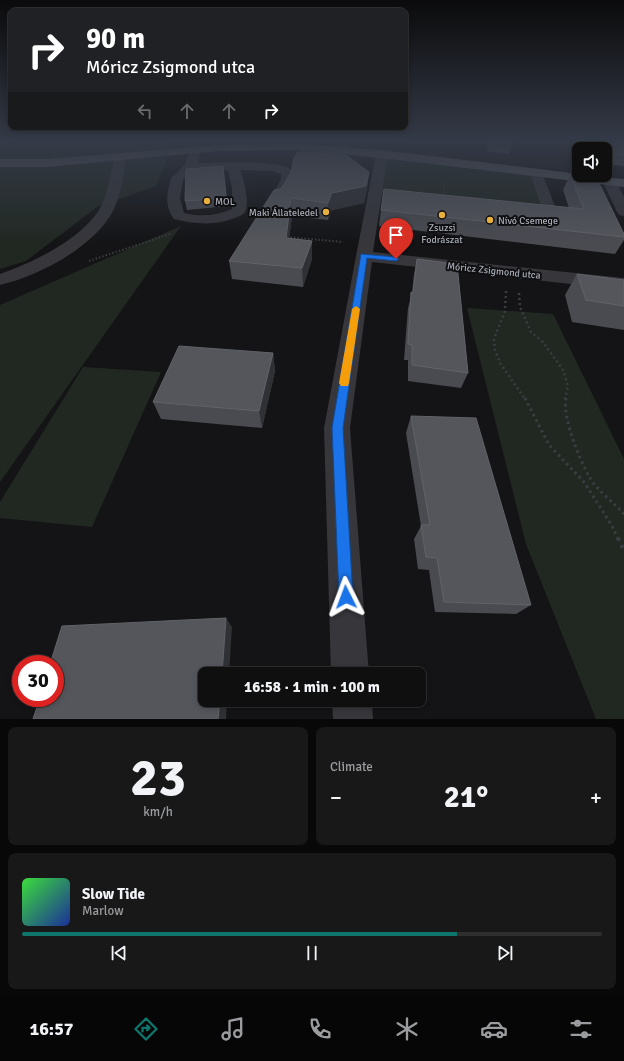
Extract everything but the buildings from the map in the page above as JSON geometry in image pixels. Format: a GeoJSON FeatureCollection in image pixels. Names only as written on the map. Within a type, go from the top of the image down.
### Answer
{"type":"FeatureCollection","features":[{"type":"Feature","properties":{"kind":"main road"},"geometry":{"type":"LineString","coordinates":[[557,176],[617,183]]}},
{"type":"Feature","properties":{"kind":"street"},"geometry":{"type":"LineString","coordinates":[[0,280],[28,270],[62,253],[80,239],[105,212],[115,176]]}},
{"type":"Feature","properties":{"kind":"street"},"geometry":{"type":"LineString","coordinates":[[180,176],[177,178],[173,199],[174,209],[179,216],[193,220],[218,219],[239,211],[237,176]]}},
{"type":"Feature","properties":{"kind":"street"},"geometry":{"type":"LineString","coordinates":[[276,202],[287,179],[287,176]]}},
{"type":"Feature","properties":{"kind":"street"},"geometry":{"type":"LineString","coordinates":[[350,667],[337,428],[378,176]]}},
{"type":"Feature","properties":{"kind":"street"},"geometry":{"type":"LineString","coordinates":[[520,211],[551,214],[537,176]]}},
{"type":"Feature","properties":{"kind":"street"},"geometry":{"type":"LineString","coordinates":[[617,183],[624,212]]}},
{"type":"Feature","properties":{"kind":"street"},"geometry":{"type":"LineString","coordinates":[[374,195],[390,197]]}},
{"type":"Feature","properties":{"kind":"street","name":"Móricz Zsigmond utca"},"geometry":{"type":"LineString","coordinates":[[365,250],[513,272],[624,284]]}},
{"type":"Feature","properties":{"kind":"street"},"geometry":{"type":"LineString","coordinates":[[352,707],[353,719]]}},
{"type":"Feature","properties":{"kind":"path"},"geometry":{"type":"LineString","coordinates":[[85,262],[166,234],[173,234]]}},
{"type":"Feature","properties":{"kind":"path"},"geometry":{"type":"LineString","coordinates":[[287,237],[365,250]]}},
{"type":"Feature","properties":{"kind":"path"},"geometry":{"type":"LineString","coordinates":[[513,272],[520,307],[531,332],[543,342],[563,370],[568,386],[564,406],[571,435],[590,479],[624,514]]}},
{"type":"Feature","properties":{"kind":"path"},"geometry":{"type":"LineString","coordinates":[[513,272],[506,311],[494,339],[495,350],[500,363],[525,398],[549,445],[584,482],[612,526],[624,551]]}},
{"type":"Feature","properties":{"kind":"shaded area"},"geometry":{"type":"Polygon","coordinates":[[[0,176],[160,176],[156,186],[97,207],[26,261],[0,269],[0,176]]]}},
{"type":"Feature","properties":{"kind":"shaded area"},"geometry":{"type":"Polygon","coordinates":[[[378,176],[537,176],[551,214],[374,195],[378,176]]]}},
{"type":"Feature","properties":{"kind":"shaded area"},"geometry":{"type":"Polygon","coordinates":[[[181,226],[0,482],[0,305],[181,226]]]}},
{"type":"Feature","properties":{"kind":"shaded area"},"geometry":{"type":"Polygon","coordinates":[[[467,308],[553,314],[624,459],[624,719],[596,719],[526,544],[467,308]]]}},
{"type":"Feature","properties":{"kind":"shaded area"},"geometry":{"type":"Polygon","coordinates":[[[83,367],[161,372],[92,527],[0,518],[0,502],[83,367]]]}},
{"type":"Feature","properties":{"kind":"slow traffic"},"geometry":{"type":"LineString","coordinates":[[344,383],[356,309]]}},
{"type":"Feature","properties":{"kind":"place","name":"MOL"},"geometry":{"type":"Point","coordinates":[207,201]}},
{"type":"Feature","properties":{"kind":"place","name":"Maki Állateledel"},"geometry":{"type":"Point","coordinates":[326,212]}},
{"type":"Feature","properties":{"kind":"place","name":"Zsuzsi Fodrászat"},"geometry":{"type":"Point","coordinates":[442,215]}},
{"type":"Feature","properties":{"kind":"place","name":"Nívó Csemege"},"geometry":{"type":"Point","coordinates":[490,220]}},
{"type":"Feature","properties":{"kind":"route"},"geometry":{"type":"LineString","coordinates":[[346,597],[337,428],[364,256],[396,259]]}}]}
